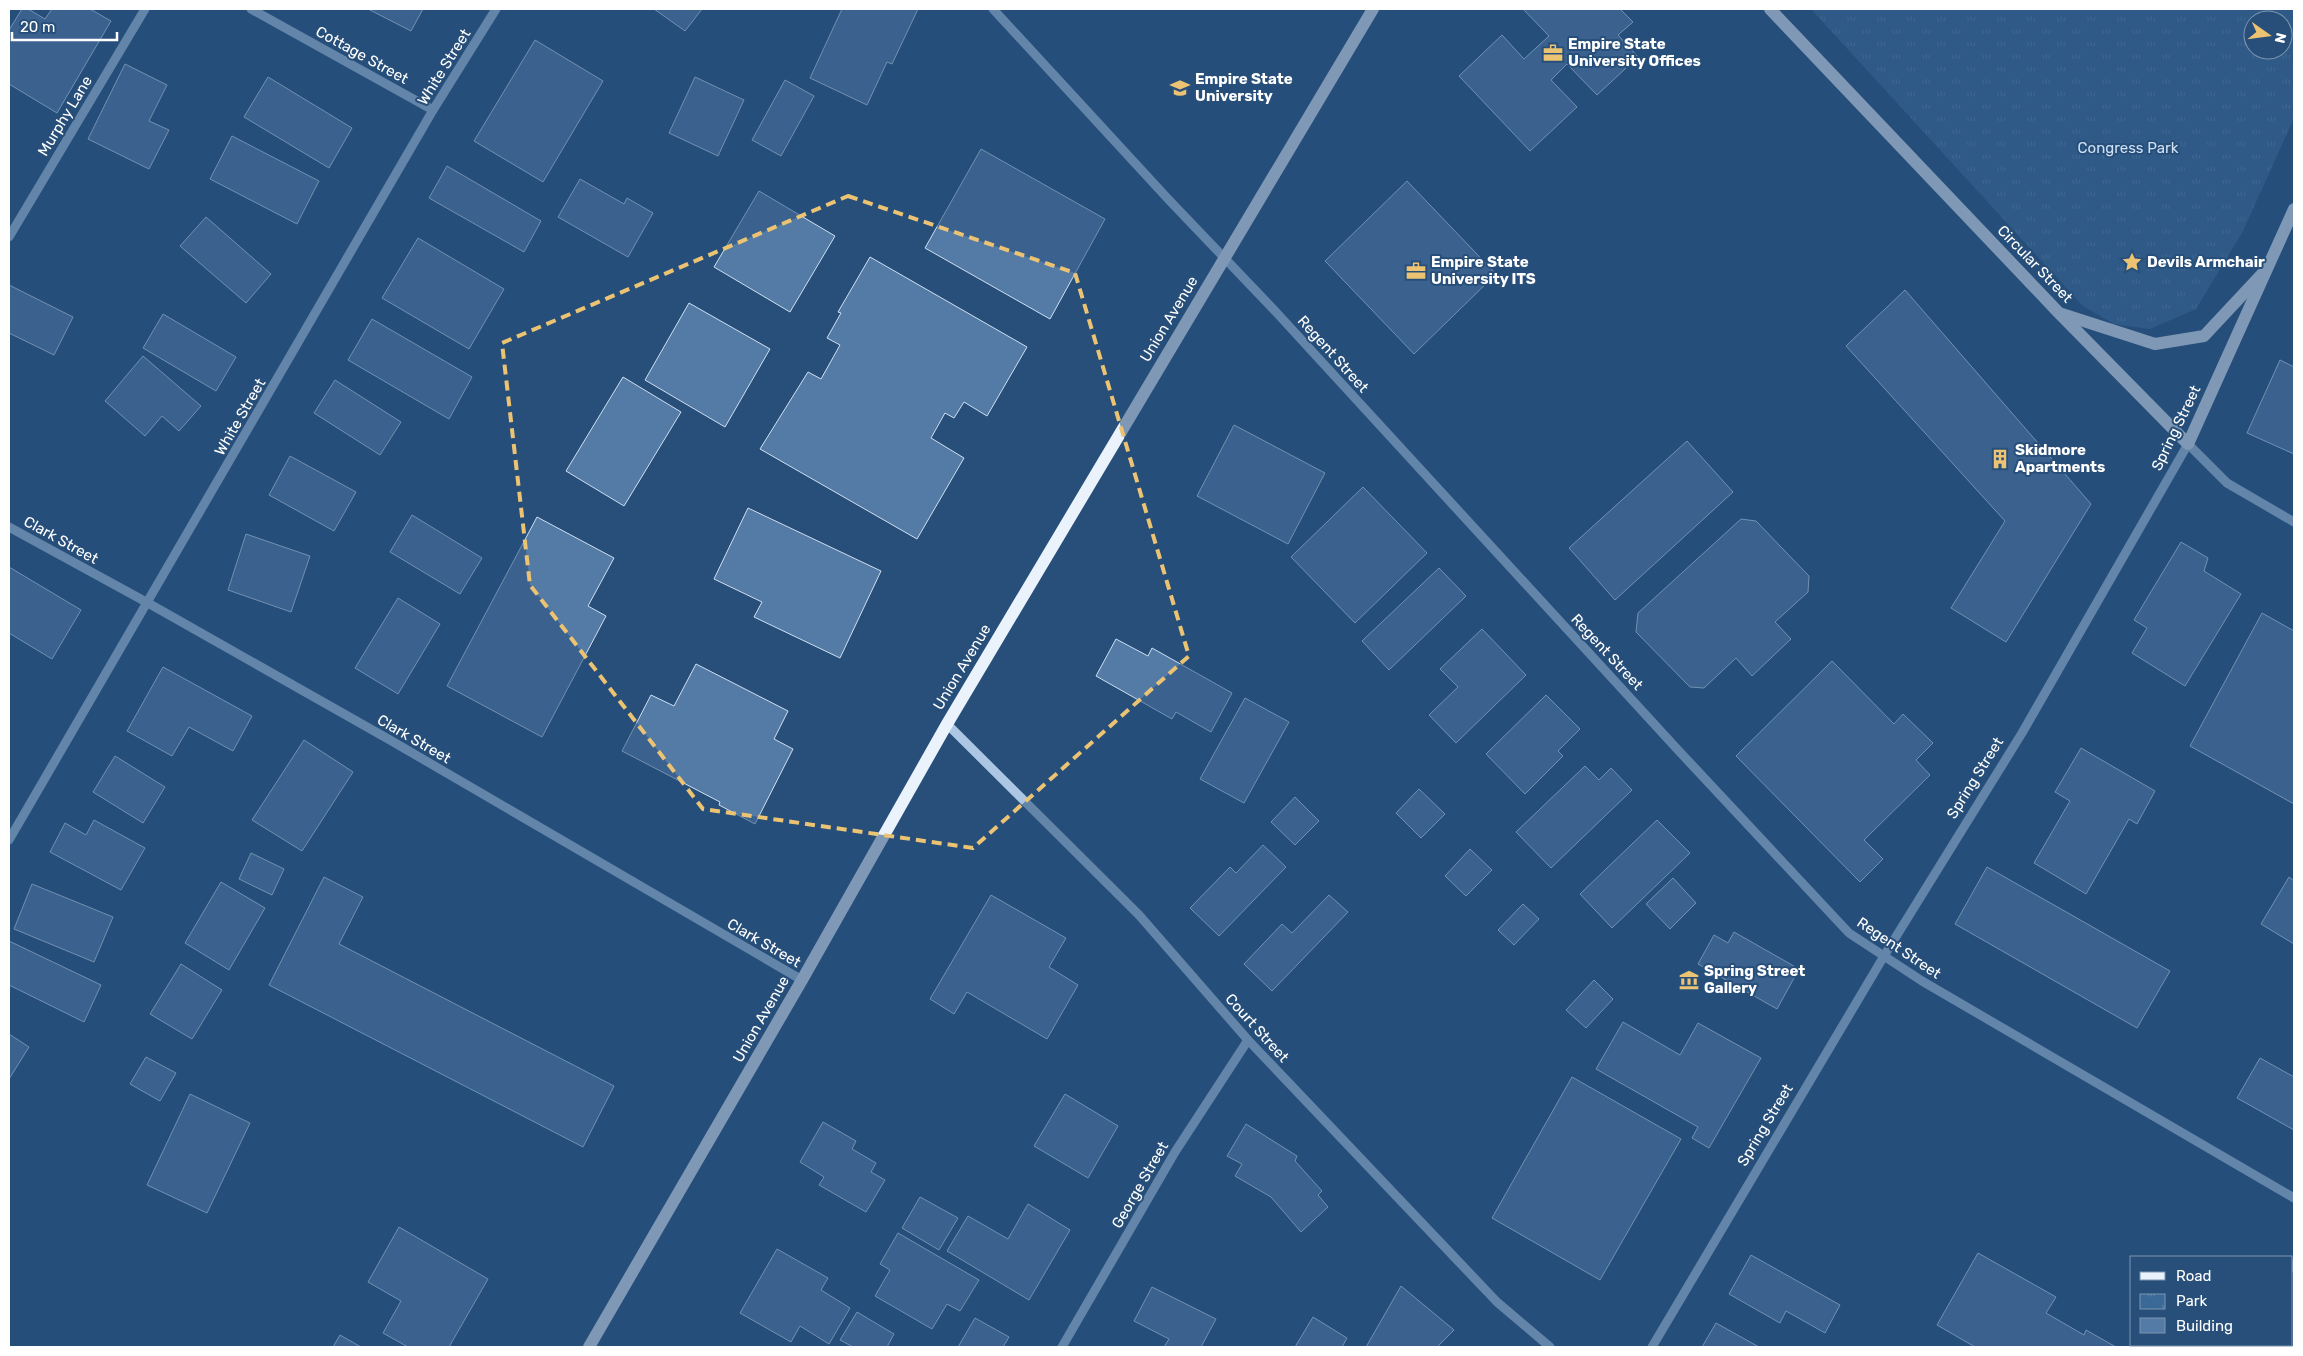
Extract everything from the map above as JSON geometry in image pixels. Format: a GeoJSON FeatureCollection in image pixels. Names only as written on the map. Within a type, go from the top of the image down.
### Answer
{"type":"FeatureCollection","features":[{"type":"Feature","properties":{"kind":"main road","name":"Union Avenue"},"geometry":{"type":"LineString","coordinates":[[589,1347],[802,980],[947,724],[1373,9]]}},
{"type":"Feature","properties":{"kind":"main road","name":"Circular Street"},"geometry":{"type":"LineString","coordinates":[[1770,9],[2058,312],[2188,444]]}},
{"type":"Feature","properties":{"kind":"main road","name":"Spring Street"},"geometry":{"type":"LineString","coordinates":[[2188,444],[2294,209]]}},
{"type":"Feature","properties":{"kind":"main road"},"geometry":{"type":"LineString","coordinates":[[2058,312],[2156,344],[2204,336],[2270,264]]}},
{"type":"Feature","properties":{"kind":"street","name":"Murphy Lane"},"geometry":{"type":"LineString","coordinates":[[9,237],[145,9]]}},
{"type":"Feature","properties":{"kind":"street","name":"Cottage Street"},"geometry":{"type":"LineString","coordinates":[[251,9],[434,110]]}},
{"type":"Feature","properties":{"kind":"street","name":"White Street"},"geometry":{"type":"LineString","coordinates":[[9,840],[434,110],[496,9]]}},
{"type":"Feature","properties":{"kind":"street","name":"Regent Street"},"geometry":{"type":"LineString","coordinates":[[993,9],[1849,932],[1922,981],[2294,1198]]}},
{"type":"Feature","properties":{"kind":"street","name":"Spring Street"},"geometry":{"type":"LineString","coordinates":[[1652,1347],[1884,956],[2022,733],[2188,444]]}},
{"type":"Feature","properties":{"kind":"street","name":"Circular Street"},"geometry":{"type":"LineString","coordinates":[[2188,444],[2227,483],[2294,522]]}},
{"type":"Feature","properties":{"kind":"street","name":"Clark Street"},"geometry":{"type":"LineString","coordinates":[[9,527],[390,740],[802,980]]}},
{"type":"Feature","properties":{"kind":"street","name":"Court Street"},"geometry":{"type":"LineString","coordinates":[[947,724],[1139,915],[1248,1040],[1497,1302],[1550,1347]]}},
{"type":"Feature","properties":{"kind":"street","name":"George Street"},"geometry":{"type":"LineString","coordinates":[[1062,1347],[1175,1152],[1248,1040]]}},
{"type":"Feature","properties":{"kind":"highlighted area"},"geometry":{"type":"Polygon","coordinates":[[[848,196],[1075,273],[1189,656],[973,848],[703,809],[530,585],[502,343],[848,196]]]}},
{"type":"Feature","properties":{"kind":"green space","name":"Congress Park"},"geometry":{"type":"Polygon","coordinates":[[[1811,9],[2294,9],[2294,118],[2243,231],[2196,309],[2150,329],[2114,324],[2083,306],[1811,9]]]}},
{"type":"Feature","properties":{"kind":"building"},"geometry":{"type":"Polygon","coordinates":[[[22,9],[28,9],[45,19],[52,9],[90,9],[111,21],[57,113],[9,84],[9,30],[22,9]]]}},
{"type":"Feature","properties":{"kind":"building"},"geometry":{"type":"Polygon","coordinates":[[[368,9],[423,9],[411,31],[368,9]]]}},
{"type":"Feature","properties":{"kind":"building"},"geometry":{"type":"Polygon","coordinates":[[[654,9],[702,9],[685,31],[654,9]]]}},
{"type":"Feature","properties":{"kind":"building"},"geometry":{"type":"Polygon","coordinates":[[[842,9],[918,9],[892,64],[887,62],[867,105],[810,78],[842,9]]]}},
{"type":"Feature","properties":{"kind":"building"},"geometry":{"type":"Polygon","coordinates":[[[1523,9],[1620,9],[1633,22],[1618,35],[1638,57],[1597,95],[1567,64],[1551,80],[1577,107],[1530,151],[1459,76],[1502,35],[1524,59],[1549,36],[1523,9]]]}},
{"type":"Feature","properties":{"kind":"building"},"geometry":{"type":"Polygon","coordinates":[[[535,40],[603,81],[543,182],[474,141],[535,40]]]}},
{"type":"Feature","properties":{"kind":"building"},"geometry":{"type":"Polygon","coordinates":[[[125,64],[167,85],[149,121],[169,130],[149,169],[88,139],[125,64]]]}},
{"type":"Feature","properties":{"kind":"building"},"geometry":{"type":"Polygon","coordinates":[[[268,77],[352,128],[329,168],[244,117],[268,77]]]}},
{"type":"Feature","properties":{"kind":"building"},"geometry":{"type":"Polygon","coordinates":[[[695,77],[744,100],[718,156],[669,133],[695,77]]]}},
{"type":"Feature","properties":{"kind":"building"},"geometry":{"type":"Polygon","coordinates":[[[785,80],[814,96],[781,156],[752,140],[785,80]]]}},
{"type":"Feature","properties":{"kind":"building"},"geometry":{"type":"Polygon","coordinates":[[[232,136],[319,181],[297,224],[210,179],[232,136]]]}},
{"type":"Feature","properties":{"kind":"building"},"geometry":{"type":"Polygon","coordinates":[[[981,149],[1105,219],[1050,319],[925,248],[981,149]]]}},
{"type":"Feature","properties":{"kind":"building"},"geometry":{"type":"Polygon","coordinates":[[[447,166],[541,221],[524,252],[429,198],[447,166]]]}},
{"type":"Feature","properties":{"kind":"building"},"geometry":{"type":"Polygon","coordinates":[[[580,179],[624,204],[627,198],[653,213],[628,257],[558,217],[580,179]]]}},
{"type":"Feature","properties":{"kind":"building"},"geometry":{"type":"Polygon","coordinates":[[[1407,181],[1496,274],[1414,354],[1325,261],[1407,181]]]}},
{"type":"Feature","properties":{"kind":"building"},"geometry":{"type":"Polygon","coordinates":[[[759,191],[835,236],[790,312],[714,267],[759,191]]]}},
{"type":"Feature","properties":{"kind":"building"},"geometry":{"type":"Polygon","coordinates":[[[206,217],[271,274],[246,303],[180,246],[206,217]]]}},
{"type":"Feature","properties":{"kind":"building"},"geometry":{"type":"Polygon","coordinates":[[[418,238],[504,289],[469,349],[382,298],[418,238]]]}},
{"type":"Feature","properties":{"kind":"building"},"geometry":{"type":"Polygon","coordinates":[[[870,257],[1027,347],[987,416],[964,402],[954,418],[945,413],[931,438],[964,458],[917,539],[760,449],[808,372],[821,379],[840,345],[827,338],[841,313],[838,312],[870,257]]]}},
{"type":"Feature","properties":{"kind":"building"},"geometry":{"type":"Polygon","coordinates":[[[9,285],[73,317],[54,355],[9,333],[9,285]]]}},
{"type":"Feature","properties":{"kind":"building","name":"Skidmore Apartments"},"geometry":{"type":"Polygon","coordinates":[[[1905,290],[2091,504],[2006,642],[1951,608],[2005,521],[1846,346],[1905,290]]]}},
{"type":"Feature","properties":{"kind":"building"},"geometry":{"type":"Polygon","coordinates":[[[689,303],[770,349],[725,427],[645,380],[689,303]]]}},
{"type":"Feature","properties":{"kind":"building"},"geometry":{"type":"Polygon","coordinates":[[[163,314],[236,357],[216,391],[143,348],[163,314]]]}},
{"type":"Feature","properties":{"kind":"building"},"geometry":{"type":"Polygon","coordinates":[[[372,319],[472,377],[449,419],[348,360],[372,319]]]}},
{"type":"Feature","properties":{"kind":"building"},"geometry":{"type":"Polygon","coordinates":[[[143,356],[201,406],[179,431],[162,416],[145,436],[105,401],[143,356]]]}},
{"type":"Feature","properties":{"kind":"building"},"geometry":{"type":"Polygon","coordinates":[[[2280,360],[2294,367],[2294,454],[2247,433],[2280,360]]]}},
{"type":"Feature","properties":{"kind":"building"},"geometry":{"type":"Polygon","coordinates":[[[623,377],[681,412],[624,506],[566,471],[623,377]]]}},
{"type":"Feature","properties":{"kind":"building"},"geometry":{"type":"Polygon","coordinates":[[[335,380],[401,422],[380,455],[314,413],[335,380]]]}},
{"type":"Feature","properties":{"kind":"building"},"geometry":{"type":"Polygon","coordinates":[[[1234,425],[1325,473],[1288,544],[1197,496],[1234,425]]]}},
{"type":"Feature","properties":{"kind":"building"},"geometry":{"type":"Polygon","coordinates":[[[1687,441],[1733,492],[1615,600],[1569,548],[1687,441]]]}},
{"type":"Feature","properties":{"kind":"building"},"geometry":{"type":"Polygon","coordinates":[[[290,456],[356,492],[334,531],[269,495],[290,456]]]}},
{"type":"Feature","properties":{"kind":"building"},"geometry":{"type":"Polygon","coordinates":[[[1363,487],[1427,553],[1355,623],[1291,557],[1363,487]]]}},
{"type":"Feature","properties":{"kind":"building"},"geometry":{"type":"Polygon","coordinates":[[[748,508],[881,571],[840,658],[754,617],[762,602],[714,579],[748,508]]]}},
{"type":"Feature","properties":{"kind":"building"},"geometry":{"type":"Polygon","coordinates":[[[412,515],[482,558],[460,594],[390,552],[412,515]]]}},
{"type":"Feature","properties":{"kind":"building"},"geometry":{"type":"Polygon","coordinates":[[[537,517],[614,558],[588,606],[606,616],[542,737],[447,686],[537,517]]]}},
{"type":"Feature","properties":{"kind":"building"},"geometry":{"type":"Polygon","coordinates":[[[1741,519],[1756,521],[1809,576],[1808,592],[1775,622],[1791,639],[1752,676],[1736,658],[1704,688],[1690,687],[1636,632],[1638,613],[1741,519]]]}},
{"type":"Feature","properties":{"kind":"building"},"geometry":{"type":"Polygon","coordinates":[[[246,534],[310,556],[291,612],[228,590],[246,534]]]}},
{"type":"Feature","properties":{"kind":"building"},"geometry":{"type":"Polygon","coordinates":[[[2181,542],[2208,558],[2204,571],[2241,594],[2185,686],[2132,653],[2147,628],[2134,620],[2181,542]]]}},
{"type":"Feature","properties":{"kind":"building"},"geometry":{"type":"Polygon","coordinates":[[[9,567],[81,610],[52,659],[9,633],[9,567]]]}},
{"type":"Feature","properties":{"kind":"building"},"geometry":{"type":"Polygon","coordinates":[[[1439,568],[1466,596],[1389,670],[1362,641],[1439,568]]]}},
{"type":"Feature","properties":{"kind":"building"},"geometry":{"type":"Polygon","coordinates":[[[398,598],[440,624],[398,694],[355,668],[398,598]]]}},
{"type":"Feature","properties":{"kind":"building"},"geometry":{"type":"Polygon","coordinates":[[[2262,613],[2294,631],[2294,804],[2190,746],[2262,613]]]}},
{"type":"Feature","properties":{"kind":"building"},"geometry":{"type":"Polygon","coordinates":[[[1482,629],[1526,675],[1456,743],[1429,715],[1458,687],[1440,669],[1482,629]]]}},
{"type":"Feature","properties":{"kind":"building"},"geometry":{"type":"Polygon","coordinates":[[[1116,639],[1148,656],[1152,648],[1232,693],[1211,732],[1176,712],[1172,719],[1096,676],[1116,639]]]}},
{"type":"Feature","properties":{"kind":"building"},"geometry":{"type":"Polygon","coordinates":[[[1832,661],[1894,724],[1903,714],[1933,743],[1916,760],[1930,775],[1864,840],[1883,859],[1860,882],[1736,756],[1832,661]]]}},
{"type":"Feature","properties":{"kind":"building"},"geometry":{"type":"Polygon","coordinates":[[[696,664],[788,711],[774,739],[793,749],[755,824],[719,805],[720,802],[622,751],[651,695],[674,706],[696,664]]]}},
{"type":"Feature","properties":{"kind":"building"},"geometry":{"type":"Polygon","coordinates":[[[163,667],[252,716],[233,751],[189,727],[172,756],[127,731],[163,667]]]}},
{"type":"Feature","properties":{"kind":"building"},"geometry":{"type":"Polygon","coordinates":[[[1546,695],[1580,729],[1558,751],[1563,756],[1525,794],[1486,754],[1546,695]]]}},
{"type":"Feature","properties":{"kind":"building"},"geometry":{"type":"Polygon","coordinates":[[[1245,698],[1289,722],[1244,803],[1200,779],[1245,698]]]}},
{"type":"Feature","properties":{"kind":"building"},"geometry":{"type":"Polygon","coordinates":[[[304,740],[353,772],[302,851],[252,820],[304,740]]]}},
{"type":"Feature","properties":{"kind":"building"},"geometry":{"type":"Polygon","coordinates":[[[2081,748],[2155,791],[2137,824],[2129,819],[2086,894],[2034,863],[2070,801],[2055,792],[2081,748]]]}},
{"type":"Feature","properties":{"kind":"building"},"geometry":{"type":"Polygon","coordinates":[[[115,756],[165,787],[143,823],[93,792],[115,756]]]}},
{"type":"Feature","properties":{"kind":"building"},"geometry":{"type":"Polygon","coordinates":[[[1585,766],[1599,780],[1611,768],[1632,790],[1551,868],[1516,832],[1585,766]]]}},
{"type":"Feature","properties":{"kind":"building"},"geometry":{"type":"Polygon","coordinates":[[[1419,789],[1445,814],[1421,838],[1396,813],[1419,789]]]}},
{"type":"Feature","properties":{"kind":"building"},"geometry":{"type":"Polygon","coordinates":[[[1295,797],[1319,821],[1295,845],[1271,822],[1295,797]]]}},
{"type":"Feature","properties":{"kind":"building"},"geometry":{"type":"Polygon","coordinates":[[[94,820],[145,848],[121,890],[50,852],[65,823],[86,835],[94,820]]]}},
{"type":"Feature","properties":{"kind":"building"},"geometry":{"type":"Polygon","coordinates":[[[1657,820],[1690,853],[1612,928],[1580,894],[1657,820]]]}},
{"type":"Feature","properties":{"kind":"building"},"geometry":{"type":"Polygon","coordinates":[[[1263,845],[1286,867],[1219,936],[1190,908],[1230,867],[1236,873],[1263,845]]]}},
{"type":"Feature","properties":{"kind":"building"},"geometry":{"type":"Polygon","coordinates":[[[1470,849],[1492,870],[1466,896],[1445,876],[1470,849]]]}},
{"type":"Feature","properties":{"kind":"building"},"geometry":{"type":"Polygon","coordinates":[[[251,853],[284,869],[272,895],[239,879],[251,853]]]}},
{"type":"Feature","properties":{"kind":"building"},"geometry":{"type":"Polygon","coordinates":[[[1987,867],[2170,971],[2137,1028],[1955,924],[1987,867]]]}},
{"type":"Feature","properties":{"kind":"building"},"geometry":{"type":"Polygon","coordinates":[[[324,877],[363,897],[339,944],[614,1086],[583,1147],[269,985],[324,877]]]}},
{"type":"Feature","properties":{"kind":"building"},"geometry":{"type":"Polygon","coordinates":[[[2289,877],[2294,881],[2294,944],[2261,924],[2289,877]]]}},
{"type":"Feature","properties":{"kind":"building"},"geometry":{"type":"Polygon","coordinates":[[[1673,878],[1696,903],[1670,929],[1646,904],[1673,878]]]}},
{"type":"Feature","properties":{"kind":"building"},"geometry":{"type":"Polygon","coordinates":[[[221,882],[265,908],[229,970],[185,943],[221,882]]]}},
{"type":"Feature","properties":{"kind":"building"},"geometry":{"type":"Polygon","coordinates":[[[32,884],[113,917],[94,962],[14,929],[32,884]]]}},
{"type":"Feature","properties":{"kind":"building"},"geometry":{"type":"Polygon","coordinates":[[[991,895],[1066,938],[1049,967],[1078,985],[1047,1039],[967,992],[954,1014],[930,999],[991,895]]]}},
{"type":"Feature","properties":{"kind":"building"},"geometry":{"type":"Polygon","coordinates":[[[1329,895],[1348,912],[1272,991],[1244,964],[1282,924],[1292,933],[1329,895]]]}},
{"type":"Feature","properties":{"kind":"building"},"geometry":{"type":"Polygon","coordinates":[[[1523,904],[1539,919],[1514,945],[1498,930],[1523,904]]]}},
{"type":"Feature","properties":{"kind":"building"},"geometry":{"type":"Polygon","coordinates":[[[1734,932],[1799,969],[1777,1009],[1698,964],[1714,935],[1728,943],[1734,932]]]}},
{"type":"Feature","properties":{"kind":"building"},"geometry":{"type":"Polygon","coordinates":[[[9,941],[101,985],[84,1022],[9,985],[9,941]]]}},
{"type":"Feature","properties":{"kind":"building"},"geometry":{"type":"Polygon","coordinates":[[[181,964],[222,990],[192,1039],[150,1014],[181,964]]]}},
{"type":"Feature","properties":{"kind":"building"},"geometry":{"type":"Polygon","coordinates":[[[1594,980],[1613,999],[1586,1028],[1566,1010],[1594,980]]]}},
{"type":"Feature","properties":{"kind":"building"},"geometry":{"type":"Polygon","coordinates":[[[1623,1022],[1680,1055],[1698,1023],[1761,1058],[1709,1148],[1692,1138],[1698,1127],[1596,1069],[1623,1022]]]}},
{"type":"Feature","properties":{"kind":"building"},"geometry":{"type":"Polygon","coordinates":[[[9,1034],[29,1047],[9,1079],[9,1034]]]}},
{"type":"Feature","properties":{"kind":"building"},"geometry":{"type":"Polygon","coordinates":[[[146,1057],[176,1073],[160,1101],[130,1084],[146,1057]]]}},
{"type":"Feature","properties":{"kind":"building"},"geometry":{"type":"Polygon","coordinates":[[[2260,1058],[2294,1077],[2294,1130],[2237,1098],[2260,1058]]]}},
{"type":"Feature","properties":{"kind":"building"},"geometry":{"type":"Polygon","coordinates":[[[1572,1077],[1681,1139],[1600,1280],[1492,1218],[1572,1077]]]}},
{"type":"Feature","properties":{"kind":"building"},"geometry":{"type":"Polygon","coordinates":[[[190,1094],[250,1123],[207,1213],[147,1185],[190,1094]]]}},
{"type":"Feature","properties":{"kind":"building"},"geometry":{"type":"Polygon","coordinates":[[[1065,1094],[1118,1126],[1088,1178],[1034,1146],[1065,1094]]]}},
{"type":"Feature","properties":{"kind":"building"},"geometry":{"type":"Polygon","coordinates":[[[823,1122],[856,1141],[852,1149],[876,1163],[871,1172],[885,1180],[866,1212],[819,1185],[824,1177],[800,1162],[823,1122]]]}},
{"type":"Feature","properties":{"kind":"building"},"geometry":{"type":"Polygon","coordinates":[[[1246,1124],[1297,1156],[1295,1161],[1322,1191],[1318,1195],[1328,1207],[1301,1232],[1271,1197],[1235,1176],[1242,1164],[1227,1156],[1246,1124]]]}},
{"type":"Feature","properties":{"kind":"building"},"geometry":{"type":"Polygon","coordinates":[[[920,1197],[958,1218],[939,1250],[902,1228],[920,1197]]]}},
{"type":"Feature","properties":{"kind":"building"},"geometry":{"type":"Polygon","coordinates":[[[1028,1204],[1070,1230],[1029,1300],[947,1251],[968,1216],[1008,1239],[1028,1204]]]}},
{"type":"Feature","properties":{"kind":"building"},"geometry":{"type":"Polygon","coordinates":[[[399,1227],[488,1279],[449,1347],[408,1347],[383,1333],[401,1301],[368,1282],[399,1227]]]}},
{"type":"Feature","properties":{"kind":"building"},"geometry":{"type":"Polygon","coordinates":[[[898,1233],[979,1280],[960,1311],[947,1304],[932,1329],[875,1296],[890,1270],[880,1264],[898,1233]]]}},
{"type":"Feature","properties":{"kind":"building"},"geometry":{"type":"Polygon","coordinates":[[[777,1249],[828,1278],[821,1290],[850,1308],[829,1344],[800,1326],[791,1342],[740,1313],[777,1249]]]}},
{"type":"Feature","properties":{"kind":"building"},"geometry":{"type":"Polygon","coordinates":[[[1978,1253],[2056,1297],[2046,1313],[2084,1335],[2086,1330],[2116,1347],[1975,1347],[1937,1325],[1978,1253]]]}},
{"type":"Feature","properties":{"kind":"building"},"geometry":{"type":"Polygon","coordinates":[[[1751,1255],[1840,1305],[1825,1333],[1786,1311],[1780,1323],[1729,1294],[1751,1255]]]}},
{"type":"Feature","properties":{"kind":"building"},"geometry":{"type":"Polygon","coordinates":[[[1401,1286],[1454,1330],[1437,1347],[1366,1347],[1401,1286]]]}},
{"type":"Feature","properties":{"kind":"building"},"geometry":{"type":"Polygon","coordinates":[[[1152,1287],[1216,1319],[1201,1347],[1164,1347],[1169,1339],[1134,1321],[1152,1287]]]}},
{"type":"Feature","properties":{"kind":"building"},"geometry":{"type":"Polygon","coordinates":[[[857,1312],[894,1334],[887,1347],[853,1347],[840,1340],[857,1312]]]}},
{"type":"Feature","properties":{"kind":"building"},"geometry":{"type":"Polygon","coordinates":[[[1313,1317],[1347,1338],[1342,1347],[1295,1347],[1313,1317]]]}},
{"type":"Feature","properties":{"kind":"building"},"geometry":{"type":"Polygon","coordinates":[[[975,1318],[1009,1337],[1003,1347],[958,1347],[975,1318]]]}},
{"type":"Feature","properties":{"kind":"building"},"geometry":{"type":"Polygon","coordinates":[[[1716,1323],[1759,1347],[1702,1347],[1716,1323]]]}},
{"type":"Feature","properties":{"kind":"building"},"geometry":{"type":"Polygon","coordinates":[[[340,1335],[361,1347],[333,1347],[340,1335]]]}},
{"type":"Feature","properties":{"kind":"place","name":"Empire State University Offices"},"geometry":{"type":"Point","coordinates":[1553,53]}},
{"type":"Feature","properties":{"kind":"place","name":"Empire State University"},"geometry":{"type":"Point","coordinates":[1180,88]}},
{"type":"Feature","properties":{"kind":"place","name":"Devils Armchair"},"geometry":{"type":"Point","coordinates":[2132,262]}},
{"type":"Feature","properties":{"kind":"place","name":"Empire State University ITS"},"geometry":{"type":"Point","coordinates":[1416,271]}},
{"type":"Feature","properties":{"kind":"place","name":"Skidmore Apartments"},"geometry":{"type":"Point","coordinates":[2000,459]}},
{"type":"Feature","properties":{"kind":"place","name":"Spring Street Gallery"},"geometry":{"type":"Point","coordinates":[1689,980]}}]}
